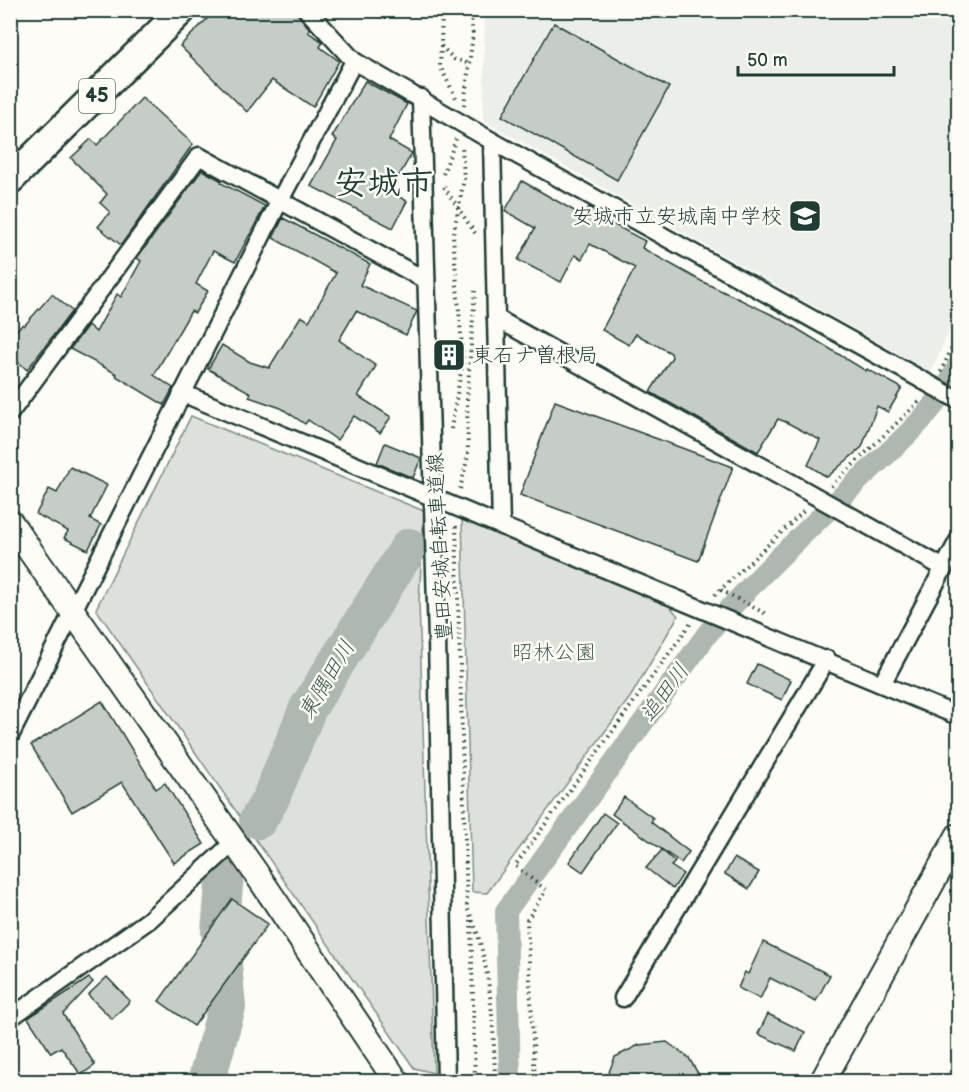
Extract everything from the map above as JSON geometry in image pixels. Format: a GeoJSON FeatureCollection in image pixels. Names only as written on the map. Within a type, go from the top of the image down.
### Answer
{"type":"FeatureCollection","features":[{"type":"Feature","properties":{"kind":"main road","name":"45"},"geometry":{"type":"LineString","coordinates":[[10,180],[182,10]]}},
{"type":"Feature","properties":{"kind":"street"},"geometry":{"type":"LineString","coordinates":[[307,10],[354,61],[492,141],[955,398]]}},
{"type":"Feature","properties":{"kind":"street"},"geometry":{"type":"LineString","coordinates":[[10,736],[279,202],[354,61]]}},
{"type":"Feature","properties":{"kind":"street"},"geometry":{"type":"LineString","coordinates":[[421,98],[446,1082]]}},
{"type":"Feature","properties":{"kind":"street"},"geometry":{"type":"LineString","coordinates":[[492,141],[501,526]]}},
{"type":"Feature","properties":{"kind":"street"},"geometry":{"type":"LineString","coordinates":[[10,413],[199,156],[279,202],[425,280]]}},
{"type":"Feature","properties":{"kind":"street"},"geometry":{"type":"LineString","coordinates":[[496,318],[944,568]]}},
{"type":"Feature","properties":{"kind":"street"},"geometry":{"type":"LineString","coordinates":[[182,393],[734,624],[827,659],[958,716]]}},
{"type":"Feature","properties":{"kind":"street"},"geometry":{"type":"LineString","coordinates":[[10,522],[232,843],[256,873],[397,1082]]}},
{"type":"Feature","properties":{"kind":"street"},"geometry":{"type":"LineString","coordinates":[[882,684],[958,541]]}},
{"type":"Feature","properties":{"kind":"street"},"geometry":{"type":"LineString","coordinates":[[623,998],[827,659]]}},
{"type":"Feature","properties":{"kind":"street"},"geometry":{"type":"LineString","coordinates":[[822,1082],[958,836]]}},
{"type":"Feature","properties":{"kind":"street"},"geometry":{"type":"LineString","coordinates":[[10,1018],[149,920],[232,843]]}},
{"type":"Feature","properties":{"kind":"path"},"geometry":{"type":"LineString","coordinates":[[442,10],[440,66],[459,103],[461,123],[443,174],[445,190],[475,231],[476,239]]}},
{"type":"Feature","properties":{"kind":"path","name":"豊田安城自転車道線"},"geometry":{"type":"LineString","coordinates":[[450,435],[463,360],[453,236],[464,179],[461,123],[471,64],[473,34],[470,10]]}},
{"type":"Feature","properties":{"kind":"path"},"geometry":{"type":"LineString","coordinates":[[441,46],[454,59],[471,64]]}},
{"type":"Feature","properties":{"kind":"path","name":"豊田安城自転車道線"},"geometry":{"type":"LineString","coordinates":[[475,279],[471,367],[467,399],[468,456],[456,508],[467,908],[477,927],[485,964],[495,1082]]}},
{"type":"Feature","properties":{"kind":"path"},"geometry":{"type":"LineString","coordinates":[[535,1082],[527,920],[546,890],[515,866],[703,611],[721,590],[822,499],[935,387],[958,334]]}},
{"type":"Feature","properties":{"kind":"path"},"geometry":{"type":"LineString","coordinates":[[721,590],[747,602],[772,618]]}},
{"type":"Feature","properties":{"kind":"path"},"geometry":{"type":"LineString","coordinates":[[471,916],[475,1082]]}},
{"type":"Feature","properties":{"kind":"shaded area","name":"安城市立安城南中学校"},"geometry":{"type":"Polygon","coordinates":[[[485,11],[958,11],[958,311],[931,372],[483,120],[485,11]]]}},
{"type":"Feature","properties":{"kind":"green space"},"geometry":{"type":"Polygon","coordinates":[[[191,416],[424,511],[419,602],[434,1073],[414,1068],[96,609],[191,416]]]}},
{"type":"Feature","properties":{"kind":"green space","name":"昭林公園"},"geometry":{"type":"Polygon","coordinates":[[[462,519],[668,604],[678,616],[631,696],[487,893],[472,892],[462,519]]]}},
{"type":"Feature","properties":{"kind":"building"},"geometry":{"type":"Polygon","coordinates":[[[216,10],[293,10],[299,16],[310,29],[308,32],[323,42],[320,47],[339,61],[313,107],[272,80],[247,112],[180,46],[216,10]]]}},
{"type":"Feature","properties":{"kind":"building"},"geometry":{"type":"Polygon","coordinates":[[[554,23],[669,87],[617,180],[502,116],[554,23]]]}},
{"type":"Feature","properties":{"kind":"building"},"geometry":{"type":"Polygon","coordinates":[[[365,81],[407,104],[389,140],[412,153],[390,192],[407,201],[393,228],[311,186],[337,140],[332,137],[365,81]]]}},
{"type":"Feature","properties":{"kind":"building"},"geometry":{"type":"Polygon","coordinates":[[[142,98],[193,144],[121,245],[98,227],[110,212],[100,203],[107,194],[71,158],[91,139],[97,145],[142,98]]]}},
{"type":"Feature","properties":{"kind":"building"},"geometry":{"type":"Polygon","coordinates":[[[202,170],[222,181],[221,183],[265,206],[235,262],[213,251],[196,284],[208,291],[195,313],[191,311],[154,375],[173,388],[164,405],[116,376],[117,374],[70,349],[88,325],[96,332],[117,294],[121,297],[141,261],[137,258],[202,170]]]}},
{"type":"Feature","properties":{"kind":"building"},"geometry":{"type":"Polygon","coordinates":[[[522,181],[583,216],[589,207],[604,216],[603,219],[645,241],[642,248],[701,281],[781,319],[866,371],[867,369],[902,388],[888,412],[877,406],[862,447],[827,477],[808,465],[820,440],[786,422],[778,419],[758,452],[650,392],[672,357],[671,353],[636,334],[629,345],[602,330],[635,268],[590,244],[582,259],[575,255],[561,282],[518,260],[535,228],[505,211],[522,181]]]}},
{"type":"Feature","properties":{"kind":"building"},"geometry":{"type":"Polygon","coordinates":[[[283,218],[370,264],[360,285],[417,311],[406,335],[356,311],[339,340],[376,366],[358,396],[391,417],[380,433],[354,416],[337,440],[308,420],[305,424],[281,408],[249,397],[251,393],[208,369],[222,345],[250,362],[269,368],[301,316],[309,321],[336,273],[273,238],[283,218]]]}},
{"type":"Feature","properties":{"kind":"building"},"geometry":{"type":"Polygon","coordinates":[[[52,294],[72,311],[27,370],[10,354],[10,336],[23,324],[24,326],[52,294]]]}},
{"type":"Feature","properties":{"kind":"building"},"geometry":{"type":"Polygon","coordinates":[[[555,401],[733,467],[698,561],[520,495],[555,401]]]}},
{"type":"Feature","properties":{"kind":"building"},"geometry":{"type":"Polygon","coordinates":[[[385,443],[421,458],[413,478],[377,463],[385,443]]]}},
{"type":"Feature","properties":{"kind":"building"},"geometry":{"type":"Polygon","coordinates":[[[70,467],[107,485],[90,519],[101,525],[88,550],[64,538],[68,531],[36,514],[49,489],[57,493],[70,467]]]}},
{"type":"Feature","properties":{"kind":"building"},"geometry":{"type":"Polygon","coordinates":[[[757,664],[791,680],[782,700],[747,684],[757,664]]]}},
{"type":"Feature","properties":{"kind":"building"},"geometry":{"type":"Polygon","coordinates":[[[102,701],[156,789],[165,783],[204,844],[174,863],[122,782],[72,812],[31,745],[102,701]]]}},
{"type":"Feature","properties":{"kind":"building"},"geometry":{"type":"Polygon","coordinates":[[[624,797],[653,818],[651,822],[689,852],[681,863],[612,814],[624,797]]]}},
{"type":"Feature","properties":{"kind":"building"},"geometry":{"type":"Polygon","coordinates":[[[603,813],[617,823],[583,872],[569,862],[603,813]]]}},
{"type":"Feature","properties":{"kind":"building"},"geometry":{"type":"Polygon","coordinates":[[[662,850],[675,862],[671,866],[683,874],[673,889],[646,868],[662,850]]]}},
{"type":"Feature","properties":{"kind":"building"},"geometry":{"type":"Polygon","coordinates":[[[734,858],[759,872],[749,889],[725,874],[734,858]]]}},
{"type":"Feature","properties":{"kind":"building"},"geometry":{"type":"Polygon","coordinates":[[[232,899],[268,924],[194,1026],[159,1001],[232,899]]]}},
{"type":"Feature","properties":{"kind":"building"},"geometry":{"type":"Polygon","coordinates":[[[763,942],[830,975],[816,1001],[770,978],[760,999],[738,988],[745,972],[748,974],[763,942]]]}},
{"type":"Feature","properties":{"kind":"building"},"geometry":{"type":"Polygon","coordinates":[[[107,977],[130,1001],[112,1019],[88,995],[107,977]]]}},
{"type":"Feature","properties":{"kind":"building"},"geometry":{"type":"Polygon","coordinates":[[[89,978],[93,982],[63,1014],[95,1065],[81,1075],[61,1047],[51,1053],[28,1018],[89,978]]]}},
{"type":"Feature","properties":{"kind":"building"},"geometry":{"type":"Polygon","coordinates":[[[768,1014],[805,1032],[796,1051],[758,1034],[768,1014]]]}},
{"type":"Feature","properties":{"kind":"building"},"geometry":{"type":"Polygon","coordinates":[[[667,1042],[689,1058],[703,1082],[605,1082],[615,1057],[639,1045],[667,1042]]]}},
{"type":"Feature","properties":{"kind":"waterway","name":"追田川"},"geometry":{"type":"LineString","coordinates":[[510,1082],[506,911],[708,633],[745,592],[916,425],[940,398],[958,366]]}},
{"type":"Feature","properties":{"kind":"waterway","name":"東隅田川"},"geometry":{"type":"LineString","coordinates":[[258,820],[270,800],[308,708],[409,547]]}},
{"type":"Feature","properties":{"kind":"waterway","name":"東隅田川"},"geometry":{"type":"LineString","coordinates":[[206,1082],[227,1007],[220,931],[225,874],[237,854]]}},
{"type":"Feature","properties":{"kind":"place","name":"安城市立安城南中学校"},"geometry":{"type":"Point","coordinates":[805,216]}},
{"type":"Feature","properties":{"kind":"place","name":"東石ナ曽根局"},"geometry":{"type":"Point","coordinates":[449,355]}},
{"type":"Feature","properties":{"kind":"district","name":"安城市"},"geometry":{"type":"Point","coordinates":[384,184]}}]}
